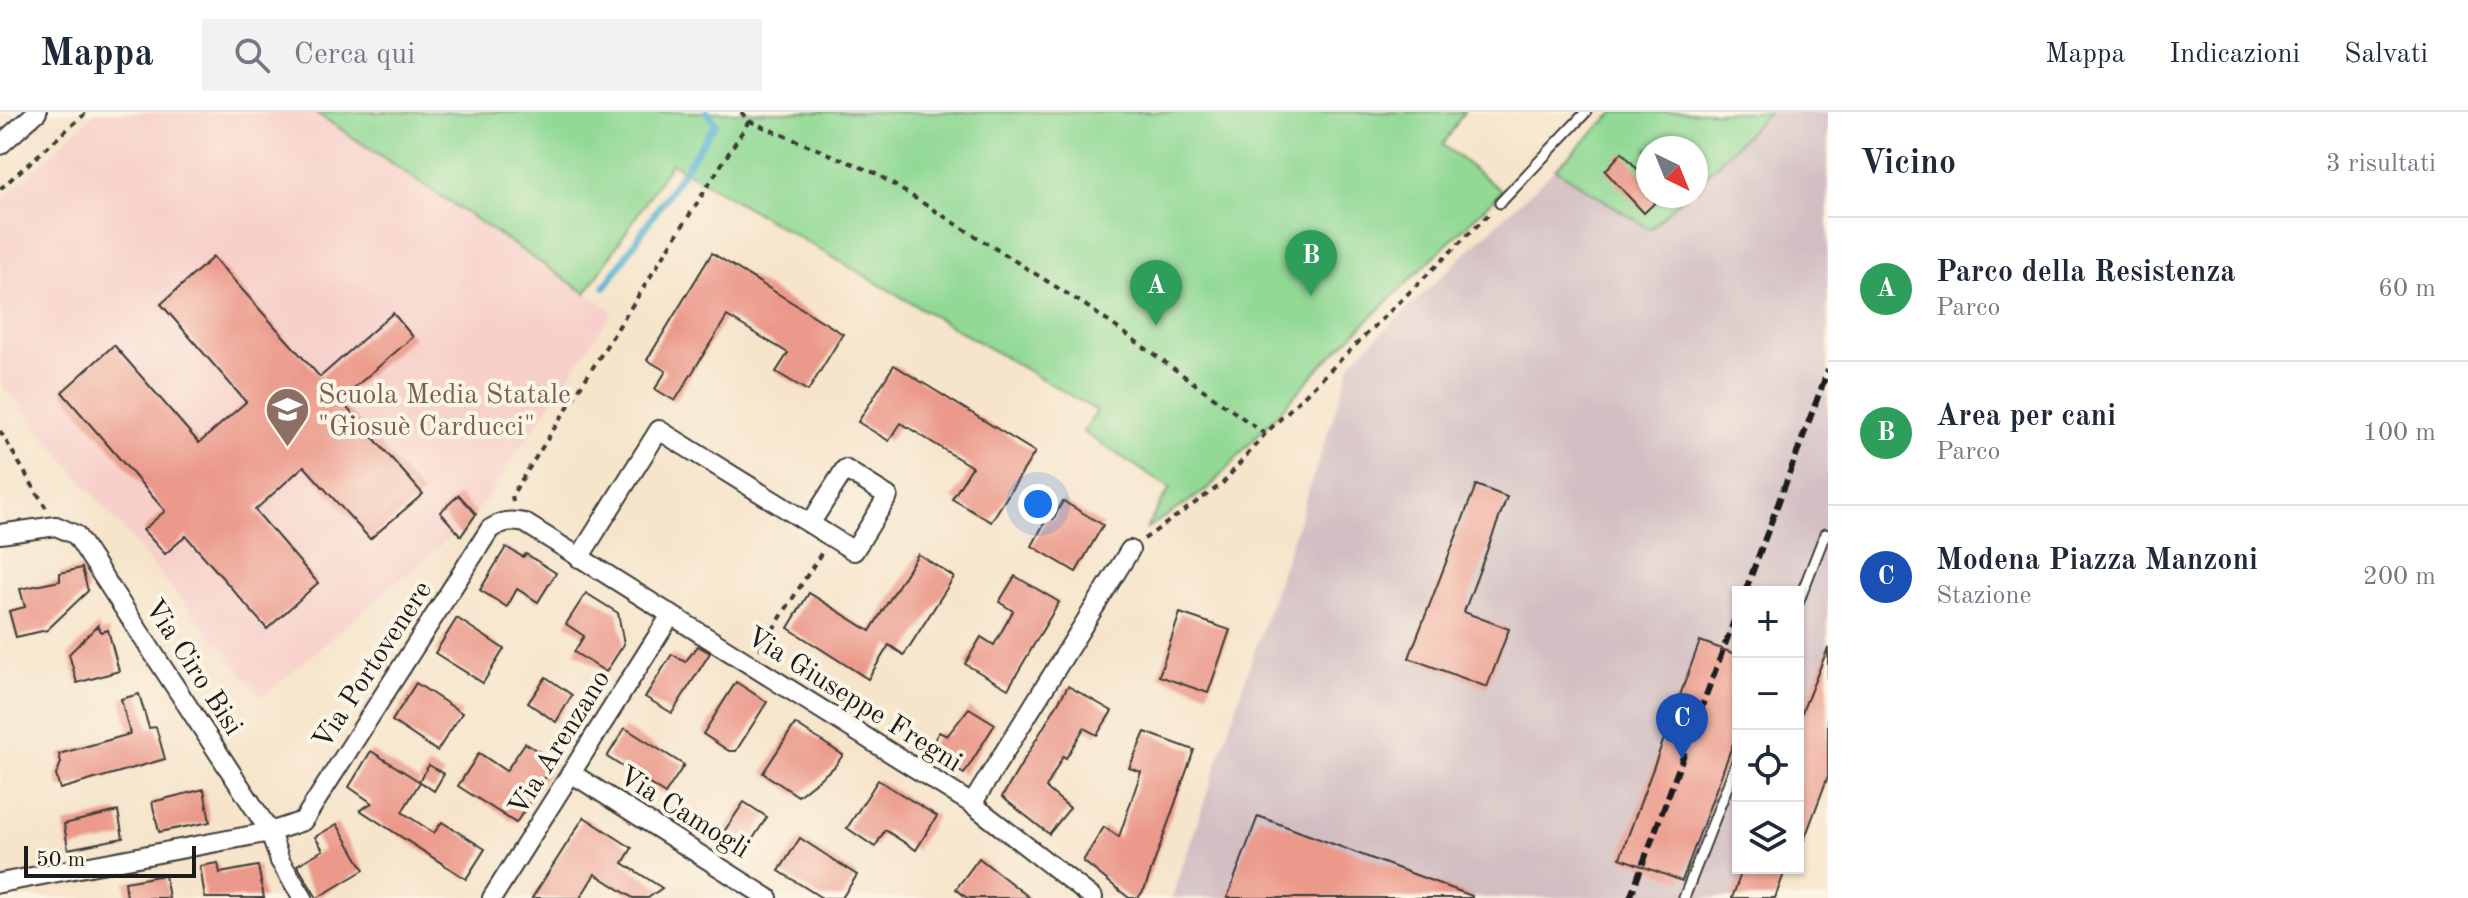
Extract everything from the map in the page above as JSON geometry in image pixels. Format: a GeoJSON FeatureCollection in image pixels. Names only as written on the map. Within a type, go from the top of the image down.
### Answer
{"type":"FeatureCollection","features":[{"type":"Feature","properties":{"kind":"street"},"geometry":{"type":"LineString","coordinates":[[0,145],[37,112]]}},
{"type":"Feature","properties":{"kind":"street"},"geometry":{"type":"LineString","coordinates":[[579,558],[659,430],[831,538],[854,551],[888,496],[845,469],[810,524]]}},
{"type":"Feature","properties":{"kind":"street","name":"Via Giuseppe Fregni"},"geometry":{"type":"LineString","coordinates":[[514,520],[525,523],[972,804],[1093,898]]}},
{"type":"Feature","properties":{"kind":"street","name":"Via Portovenere"},"geometry":{"type":"LineString","coordinates":[[0,883],[270,832],[303,821],[490,529],[502,521],[514,520]]}},
{"type":"Feature","properties":{"kind":"street"},"geometry":{"type":"LineString","coordinates":[[0,534],[56,526]]}},
{"type":"Feature","properties":{"kind":"street","name":"Via Ciro Bisi"},"geometry":{"type":"LineString","coordinates":[[56,526],[76,535],[270,832],[280,861],[303,898]]}},
{"type":"Feature","properties":{"kind":"street"},"geometry":{"type":"LineString","coordinates":[[972,804],[1130,550]]}},
{"type":"Feature","properties":{"kind":"street","name":"Via Arenzano"},"geometry":{"type":"LineString","coordinates":[[492,898],[671,615]]}},
{"type":"Feature","properties":{"kind":"street","name":"Via Camogli"},"geometry":{"type":"LineString","coordinates":[[571,773],[768,898]]}},
{"type":"Feature","properties":{"kind":"lane"},"geometry":{"type":"LineString","coordinates":[[1500,203],[1586,112]]}},
{"type":"Feature","properties":{"kind":"lane"},"geometry":{"type":"LineString","coordinates":[[1804,588],[1825,534],[1828,535]]}},
{"type":"Feature","properties":{"kind":"lane"},"geometry":{"type":"LineString","coordinates":[[1684,898],[1732,774]]}},
{"type":"Feature","properties":{"kind":"path"},"geometry":{"type":"LineString","coordinates":[[0,189],[87,112]]}},
{"type":"Feature","properties":{"kind":"path"},"geometry":{"type":"LineString","coordinates":[[741,112],[749,121],[835,155],[896,186],[1085,305],[1265,434]]}},
{"type":"Feature","properties":{"kind":"path"},"geometry":{"type":"LineString","coordinates":[[514,520],[512,495],[749,121]]}},
{"type":"Feature","properties":{"kind":"path"},"geometry":{"type":"LineString","coordinates":[[1130,550],[1222,484],[1265,434],[1500,203]]}},
{"type":"Feature","properties":{"kind":"path"},"geometry":{"type":"LineString","coordinates":[[0,431],[56,526]]}},
{"type":"Feature","properties":{"kind":"path"},"geometry":{"type":"LineString","coordinates":[[751,665],[831,538]]}},
{"type":"Feature","properties":{"kind":"shaded area","name":"Scuola Media Statale \"Giosuè Carducci\""},"geometry":{"type":"Polygon","coordinates":[[[96,112],[315,112],[613,311],[461,536],[456,532],[262,697],[0,382],[0,201],[96,112]]]}},
{"type":"Feature","properties":{"kind":"shaded area"},"geometry":{"type":"Polygon","coordinates":[[[1769,112],[1828,112],[1828,756],[1804,820],[1804,586],[1732,586],[1732,874],[1784,874],[1775,898],[1172,898],[1352,361],[1555,169],[1650,229],[1672,208],[1708,208],[1708,173],[1769,112]]]}},
{"type":"Feature","properties":{"kind":"green space"},"geometry":{"type":"Polygon","coordinates":[[[315,112],[1464,112],[1443,145],[1502,191],[1327,360],[1208,489],[1146,529],[1170,488],[1083,432],[1097,411],[671,163],[586,293],[315,112]]]}},
{"type":"Feature","properties":{"kind":"green space"},"geometry":{"type":"Polygon","coordinates":[[[1615,112],[1769,112],[1708,173],[1708,136],[1636,136],[1636,208],[1672,208],[1650,229],[1555,169],[1615,112]]]}},
{"type":"Feature","properties":{"kind":"building"},"geometry":{"type":"Polygon","coordinates":[[[1622,152],[1636,168],[1636,204],[1605,171],[1622,152]]]}},
{"type":"Feature","properties":{"kind":"building"},"geometry":{"type":"Polygon","coordinates":[[[712,253],[843,334],[808,391],[776,372],[788,353],[727,316],[675,401],[655,389],[666,371],[647,360],[712,253]]]}},
{"type":"Feature","properties":{"kind":"building"},"geometry":{"type":"Polygon","coordinates":[[[213,257],[320,377],[393,313],[413,337],[340,400],[423,494],[370,539],[304,466],[255,510],[318,583],[267,629],[186,536],[165,554],[143,530],[165,511],[62,392],[114,345],[199,443],[246,402],[161,304],[213,257]]]}},
{"type":"Feature","properties":{"kind":"building"},"geometry":{"type":"Polygon","coordinates":[[[894,365],[1035,452],[991,522],[952,499],[972,467],[901,423],[889,441],[858,422],[894,365]]]}},
{"type":"Feature","properties":{"kind":"building"},"geometry":{"type":"Polygon","coordinates":[[[1476,485],[1507,497],[1464,612],[1509,629],[1487,687],[1409,658],[1476,485]]]}},
{"type":"Feature","properties":{"kind":"building"},"geometry":{"type":"Polygon","coordinates":[[[459,495],[476,514],[461,536],[440,512],[459,495]]]}},
{"type":"Feature","properties":{"kind":"building"},"geometry":{"type":"Polygon","coordinates":[[[1063,501],[1103,525],[1076,572],[1032,546],[1048,516],[1053,519],[1063,501]]]}},
{"type":"Feature","properties":{"kind":"building"},"geometry":{"type":"Polygon","coordinates":[[[506,547],[523,557],[526,554],[556,573],[538,602],[517,589],[507,607],[480,590],[506,547]]]}},
{"type":"Feature","properties":{"kind":"building"},"geometry":{"type":"Polygon","coordinates":[[[918,554],[954,577],[904,655],[889,645],[868,679],[788,628],[809,593],[870,631],[918,554]]]}},
{"type":"Feature","properties":{"kind":"building"},"geometry":{"type":"Polygon","coordinates":[[[82,568],[88,591],[47,630],[16,637],[9,611],[25,607],[20,589],[60,581],[60,573],[82,568]]]}},
{"type":"Feature","properties":{"kind":"building"},"geometry":{"type":"Polygon","coordinates":[[[1015,576],[1059,602],[1008,689],[965,664],[981,637],[994,645],[1013,611],[999,602],[1015,576]]]}},
{"type":"Feature","properties":{"kind":"building"},"geometry":{"type":"Polygon","coordinates":[[[586,593],[618,613],[624,644],[606,672],[574,652],[584,636],[566,624],[586,593]]]}},
{"type":"Feature","properties":{"kind":"building"},"geometry":{"type":"Polygon","coordinates":[[[1180,613],[1230,630],[1208,693],[1159,676],[1180,613]]]}},
{"type":"Feature","properties":{"kind":"building"},"geometry":{"type":"Polygon","coordinates":[[[457,618],[504,649],[483,683],[435,653],[457,618]]]}},
{"type":"Feature","properties":{"kind":"building"},"geometry":{"type":"Polygon","coordinates":[[[98,625],[101,632],[108,630],[119,671],[77,683],[69,654],[98,625]]]}},
{"type":"Feature","properties":{"kind":"building"},"geometry":{"type":"Polygon","coordinates":[[[1700,641],[1732,653],[1732,746],[1682,881],[1620,858],[1700,641]]]}},
{"type":"Feature","properties":{"kind":"building"},"geometry":{"type":"Polygon","coordinates":[[[698,646],[710,653],[672,713],[645,697],[672,654],[685,662],[698,646]]]}},
{"type":"Feature","properties":{"kind":"building"},"geometry":{"type":"Polygon","coordinates":[[[1828,648],[1828,776],[1804,840],[1804,730],[1804,707],[1828,648]]]}},
{"type":"Feature","properties":{"kind":"building"},"geometry":{"type":"Polygon","coordinates":[[[546,677],[572,695],[556,722],[528,703],[546,677]]]}},
{"type":"Feature","properties":{"kind":"building"},"geometry":{"type":"Polygon","coordinates":[[[736,682],[767,702],[736,751],[729,751],[703,734],[736,682]]]}},
{"type":"Feature","properties":{"kind":"building"},"geometry":{"type":"Polygon","coordinates":[[[416,683],[462,713],[437,751],[392,721],[416,683]]]}},
{"type":"Feature","properties":{"kind":"building"},"geometry":{"type":"Polygon","coordinates":[[[1068,686],[1112,711],[1097,735],[1084,728],[1066,758],[1063,756],[1046,788],[1070,808],[1049,834],[1002,797],[1068,686]]]}},
{"type":"Feature","properties":{"kind":"building"},"geometry":{"type":"Polygon","coordinates":[[[139,694],[149,728],[156,727],[165,759],[60,789],[56,775],[61,763],[59,754],[130,734],[121,699],[139,694]]]}},
{"type":"Feature","properties":{"kind":"building"},"geometry":{"type":"Polygon","coordinates":[[[969,708],[995,724],[964,774],[927,752],[939,732],[947,736],[969,708]]]}},
{"type":"Feature","properties":{"kind":"building"},"geometry":{"type":"Polygon","coordinates":[[[795,724],[843,755],[834,767],[798,796],[763,773],[795,724]]]}},
{"type":"Feature","properties":{"kind":"building"},"geometry":{"type":"Polygon","coordinates":[[[625,728],[684,765],[665,794],[607,757],[625,728]]]}},
{"type":"Feature","properties":{"kind":"building"},"geometry":{"type":"Polygon","coordinates":[[[1145,732],[1194,750],[1145,888],[1138,898],[1129,898],[1083,861],[1104,827],[1119,837],[1141,772],[1129,768],[1145,732]]]}},
{"type":"Feature","properties":{"kind":"building"},"geometry":{"type":"Polygon","coordinates":[[[525,743],[555,762],[516,823],[458,786],[479,753],[506,771],[525,743]]]}},
{"type":"Feature","properties":{"kind":"building"},"geometry":{"type":"Polygon","coordinates":[[[371,751],[420,782],[402,812],[434,833],[442,822],[485,849],[466,879],[360,810],[372,803],[349,787],[371,751]]]}},
{"type":"Feature","properties":{"kind":"building"},"geometry":{"type":"Polygon","coordinates":[[[429,765],[444,774],[434,791],[419,781],[429,765]]]}},
{"type":"Feature","properties":{"kind":"building"},"geometry":{"type":"Polygon","coordinates":[[[878,780],[937,816],[916,850],[885,830],[875,847],[847,828],[878,780]]]}},
{"type":"Feature","properties":{"kind":"building"},"geometry":{"type":"Polygon","coordinates":[[[204,789],[210,822],[159,832],[152,802],[204,789]]]}},
{"type":"Feature","properties":{"kind":"building"},"geometry":{"type":"Polygon","coordinates":[[[744,802],[767,817],[745,851],[721,836],[744,802]]]}},
{"type":"Feature","properties":{"kind":"building"},"geometry":{"type":"Polygon","coordinates":[[[118,811],[123,838],[68,849],[64,824],[118,811]]]}},
{"type":"Feature","properties":{"kind":"building"},"geometry":{"type":"Polygon","coordinates":[[[1258,816],[1472,896],[1472,898],[1227,898],[1258,816]]]}},
{"type":"Feature","properties":{"kind":"building"},"geometry":{"type":"Polygon","coordinates":[[[584,817],[632,848],[623,863],[662,888],[648,898],[633,898],[595,874],[580,898],[532,898],[584,817]]]}},
{"type":"Feature","properties":{"kind":"building"},"geometry":{"type":"Polygon","coordinates":[[[337,824],[364,870],[317,898],[297,865],[323,850],[315,837],[337,824]]]}},
{"type":"Feature","properties":{"kind":"building"},"geometry":{"type":"Polygon","coordinates":[[[800,838],[857,875],[842,898],[822,898],[779,871],[800,838]]]}},
{"type":"Feature","properties":{"kind":"building"},"geometry":{"type":"Polygon","coordinates":[[[979,858],[1030,898],[967,898],[956,889],[979,858]]]}},
{"type":"Feature","properties":{"kind":"building"},"geometry":{"type":"Polygon","coordinates":[[[218,863],[220,873],[258,866],[264,898],[205,898],[200,866],[218,863]]]}},
{"type":"Feature","properties":{"kind":"building"},"geometry":{"type":"Polygon","coordinates":[[[1741,874],[1784,874],[1775,898],[1732,898],[1741,874]]]}},
{"type":"Feature","properties":{"kind":"building"},"geometry":{"type":"Polygon","coordinates":[[[165,875],[169,898],[127,898],[125,882],[165,875]]]}},
{"type":"Feature","properties":{"kind":"waterway"},"geometry":{"type":"LineString","coordinates":[[605,287],[716,123],[707,112]]}},
{"type":"Feature","properties":{"kind":"railway"},"geometry":{"type":"LineString","coordinates":[[1747,586],[1828,370]]}},
{"type":"Feature","properties":{"kind":"railway"},"geometry":{"type":"LineString","coordinates":[[1630,898],[1732,626]]}},
{"type":"Feature","properties":{"kind":"place","name":"Area per cani"},"geometry":{"type":"Point","coordinates":[1311,296]}},
{"type":"Feature","properties":{"kind":"place","name":"Parco della Resistenza"},"geometry":{"type":"Point","coordinates":[1156,326]}},
{"type":"Feature","properties":{"kind":"place","name":"Scuola Media Statale \"Giosuè Carducci\""},"geometry":{"type":"Point","coordinates":[287,448]}},
{"type":"Feature","properties":{"kind":"place","name":"Modena Piazza Manzoni"},"geometry":{"type":"Point","coordinates":[1682,759]}}]}
